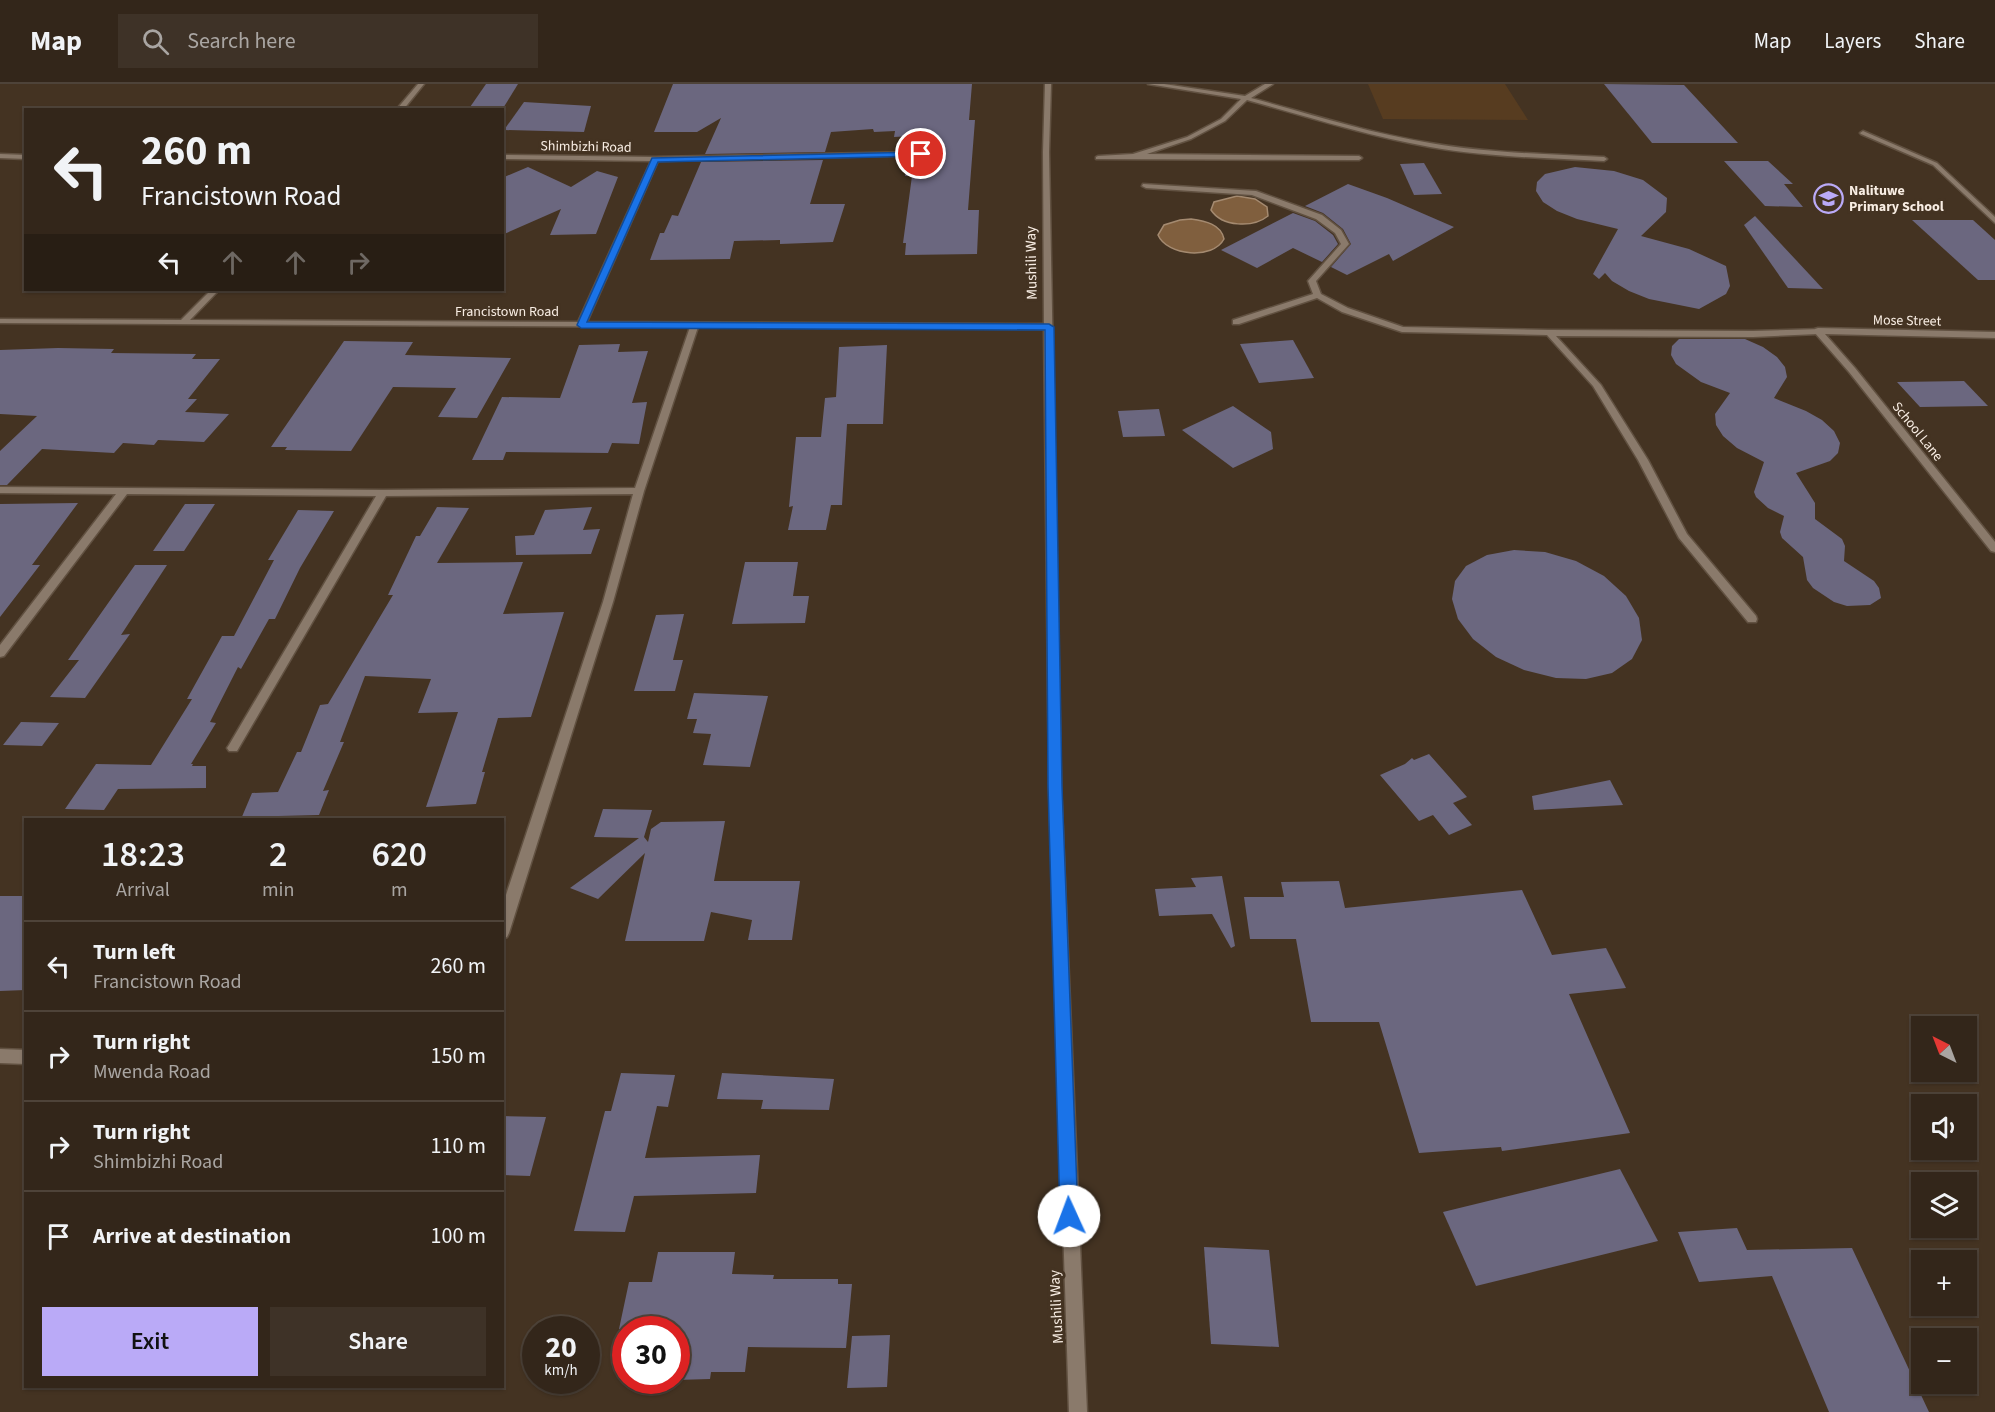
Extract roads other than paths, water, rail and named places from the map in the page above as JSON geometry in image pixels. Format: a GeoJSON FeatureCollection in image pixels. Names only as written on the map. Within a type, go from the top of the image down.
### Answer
{"type":"FeatureCollection","features":[{"type":"Feature","properties":{"kind":"street"},"geometry":{"type":"LineString","coordinates":[[401,108],[420,84]]}},
{"type":"Feature","properties":{"kind":"street","name":"Mushili Way"},"geometry":{"type":"LineString","coordinates":[[1048,84],[1046,152],[1055,786],[1078,1412]]}},
{"type":"Feature","properties":{"kind":"street"},"geometry":{"type":"LineString","coordinates":[[1151,84],[1246,98],[1367,131],[1430,144],[1499,153],[1604,159]]}},
{"type":"Feature","properties":{"kind":"street"},"geometry":{"type":"LineString","coordinates":[[1134,156],[1189,138],[1223,120],[1246,98],[1270,84]]}},
{"type":"Feature","properties":{"kind":"street"},"geometry":{"type":"LineString","coordinates":[[1863,133],[1935,164],[1995,220]]}},
{"type":"Feature","properties":{"kind":"street","name":"Shimbizhi Road"},"geometry":{"type":"LineString","coordinates":[[504,157],[655,159],[921,154]]}},
{"type":"Feature","properties":{"kind":"street"},"geometry":{"type":"LineString","coordinates":[[0,156],[24,157]]}},
{"type":"Feature","properties":{"kind":"street"},"geometry":{"type":"LineString","coordinates":[[1098,158],[1134,156],[1359,158]]}},
{"type":"Feature","properties":{"kind":"street"},"geometry":{"type":"LineString","coordinates":[[581,325],[655,159]]}},
{"type":"Feature","properties":{"kind":"street"},"geometry":{"type":"LineString","coordinates":[[1146,186],[1253,193],[1318,217],[1338,232],[1345,244],[1312,281],[1318,294],[1236,322]]}},
{"type":"Feature","properties":{"kind":"street"},"geometry":{"type":"LineString","coordinates":[[183,322],[214,291]]}},
{"type":"Feature","properties":{"kind":"street","name":"Mose Street"},"geometry":{"type":"LineString","coordinates":[[1318,294],[1345,310],[1402,329],[1549,333],[1818,332],[1995,335]]}},
{"type":"Feature","properties":{"kind":"street","name":"Francistown Road"},"geometry":{"type":"LineString","coordinates":[[0,321],[1049,327]]}},
{"type":"Feature","properties":{"kind":"street"},"geometry":{"type":"LineString","coordinates":[[504,926],[608,602],[639,491],[695,324]]}},
{"type":"Feature","properties":{"kind":"street","name":"School Lane"},"geometry":{"type":"LineString","coordinates":[[1818,332],[1852,370],[1995,549]]}},
{"type":"Feature","properties":{"kind":"street"},"geometry":{"type":"LineString","coordinates":[[1549,333],[1597,385],[1643,460],[1683,536],[1752,619]]}},
{"type":"Feature","properties":{"kind":"street"},"geometry":{"type":"LineString","coordinates":[[0,490],[383,493],[639,491]]}},
{"type":"Feature","properties":{"kind":"street"},"geometry":{"type":"LineString","coordinates":[[0,653],[123,492]]}},
{"type":"Feature","properties":{"kind":"street"},"geometry":{"type":"LineString","coordinates":[[232,748],[383,493]]}},
{"type":"Feature","properties":{"kind":"street"},"geometry":{"type":"LineString","coordinates":[[0,1056],[24,1057]]}},
{"type":"Feature","properties":{"kind":"place","name":"Nalituwe Primary School"},"geometry":{"type":"Point","coordinates":[1828,198]}}]}
